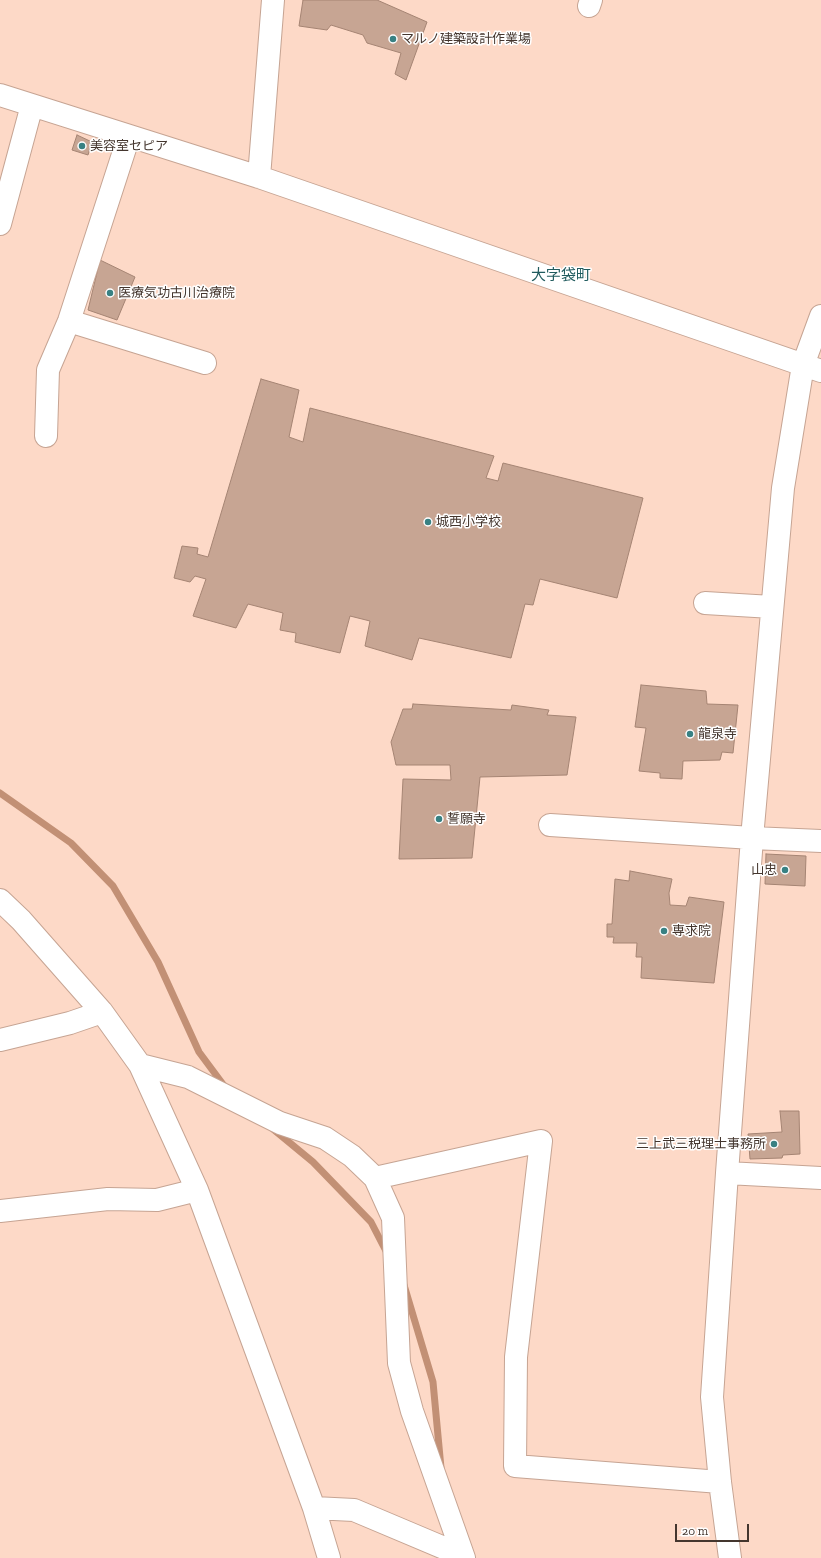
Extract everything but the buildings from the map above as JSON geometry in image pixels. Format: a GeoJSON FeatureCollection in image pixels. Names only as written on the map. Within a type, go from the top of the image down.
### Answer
{"type":"FeatureCollection","features":[{"type":"Feature","properties":{"kind":"street"},"geometry":{"type":"LineString","coordinates":[[259,177],[273,0]]}},
{"type":"Feature","properties":{"kind":"street"},"geometry":{"type":"LineString","coordinates":[[0,95],[259,177],[812,368]]}},
{"type":"Feature","properties":{"kind":"street"},"geometry":{"type":"LineString","coordinates":[[0,224],[32,105]]}},
{"type":"Feature","properties":{"kind":"street"},"geometry":{"type":"LineString","coordinates":[[46,436],[48,370],[69,321],[129,136]]}},
{"type":"Feature","properties":{"kind":"street"},"geometry":{"type":"LineString","coordinates":[[730,1558],[720,1482],[712,1397],[727,1173],[752,838],[783,488],[812,368],[821,316]]}},
{"type":"Feature","properties":{"kind":"street"},"geometry":{"type":"LineString","coordinates":[[69,321],[205,363]]}},
{"type":"Feature","properties":{"kind":"street"},"geometry":{"type":"LineString","coordinates":[[705,603],[772,607]]}},
{"type":"Feature","properties":{"kind":"street"},"geometry":{"type":"LineString","coordinates":[[550,825],[821,841]]}},
{"type":"Feature","properties":{"kind":"street"},"geometry":{"type":"LineString","coordinates":[[0,900],[21,920],[102,1012],[140,1065],[197,1190],[314,1508],[330,1558]]}},
{"type":"Feature","properties":{"kind":"street"},"geometry":{"type":"LineString","coordinates":[[0,1040],[70,1023],[102,1012]]}},
{"type":"Feature","properties":{"kind":"street"},"geometry":{"type":"LineString","coordinates":[[140,1065],[188,1077],[280,1123],[325,1138],[352,1156],[375,1178],[393,1218],[399,1363],[412,1411],[464,1557]]}},
{"type":"Feature","properties":{"kind":"street"},"geometry":{"type":"LineString","coordinates":[[375,1178],[541,1141],[516,1357],[515,1466],[720,1482]]}},
{"type":"Feature","properties":{"kind":"street"},"geometry":{"type":"LineString","coordinates":[[727,1173],[821,1178]]}},
{"type":"Feature","properties":{"kind":"street"},"geometry":{"type":"LineString","coordinates":[[0,1211],[108,1199],[157,1200],[197,1190]]}},
{"type":"Feature","properties":{"kind":"street"},"geometry":{"type":"LineString","coordinates":[[314,1508],[354,1510],[464,1557]]}},
{"type":"Feature","properties":{"kind":"waterway"},"geometry":{"type":"LineString","coordinates":[[0,793],[71,843],[113,886],[158,962],[199,1052],[225,1087]]}},
{"type":"Feature","properties":{"kind":"waterway"},"geometry":{"type":"LineString","coordinates":[[273,1129],[313,1162],[371,1222],[387,1253]]}},
{"type":"Feature","properties":{"kind":"waterway"},"geometry":{"type":"LineString","coordinates":[[404,1285],[433,1382],[441,1468]]}},
{"type":"Feature","properties":{"kind":"place","name":"マルノ建築設計作業場"},"geometry":{"type":"Point","coordinates":[393,39]}},
{"type":"Feature","properties":{"kind":"place","name":"美容室セピア"},"geometry":{"type":"Point","coordinates":[82,146]}},
{"type":"Feature","properties":{"kind":"place","name":"医療気功古川治療院"},"geometry":{"type":"Point","coordinates":[110,293]}},
{"type":"Feature","properties":{"kind":"place","name":"城西小学校"},"geometry":{"type":"Point","coordinates":[428,522]}},
{"type":"Feature","properties":{"kind":"place","name":"龍泉寺"},"geometry":{"type":"Point","coordinates":[690,734]}},
{"type":"Feature","properties":{"kind":"place","name":"誓願寺"},"geometry":{"type":"Point","coordinates":[439,819]}},
{"type":"Feature","properties":{"kind":"place","name":"山忠"},"geometry":{"type":"Point","coordinates":[785,870]}},
{"type":"Feature","properties":{"kind":"place","name":"専求院"},"geometry":{"type":"Point","coordinates":[664,931]}},
{"type":"Feature","properties":{"kind":"place","name":"三上武三税理士事務所"},"geometry":{"type":"Point","coordinates":[774,1144]}},
{"type":"Feature","properties":{"kind":"district","name":"大字袋町"},"geometry":{"type":"Point","coordinates":[561,276]}}]}
